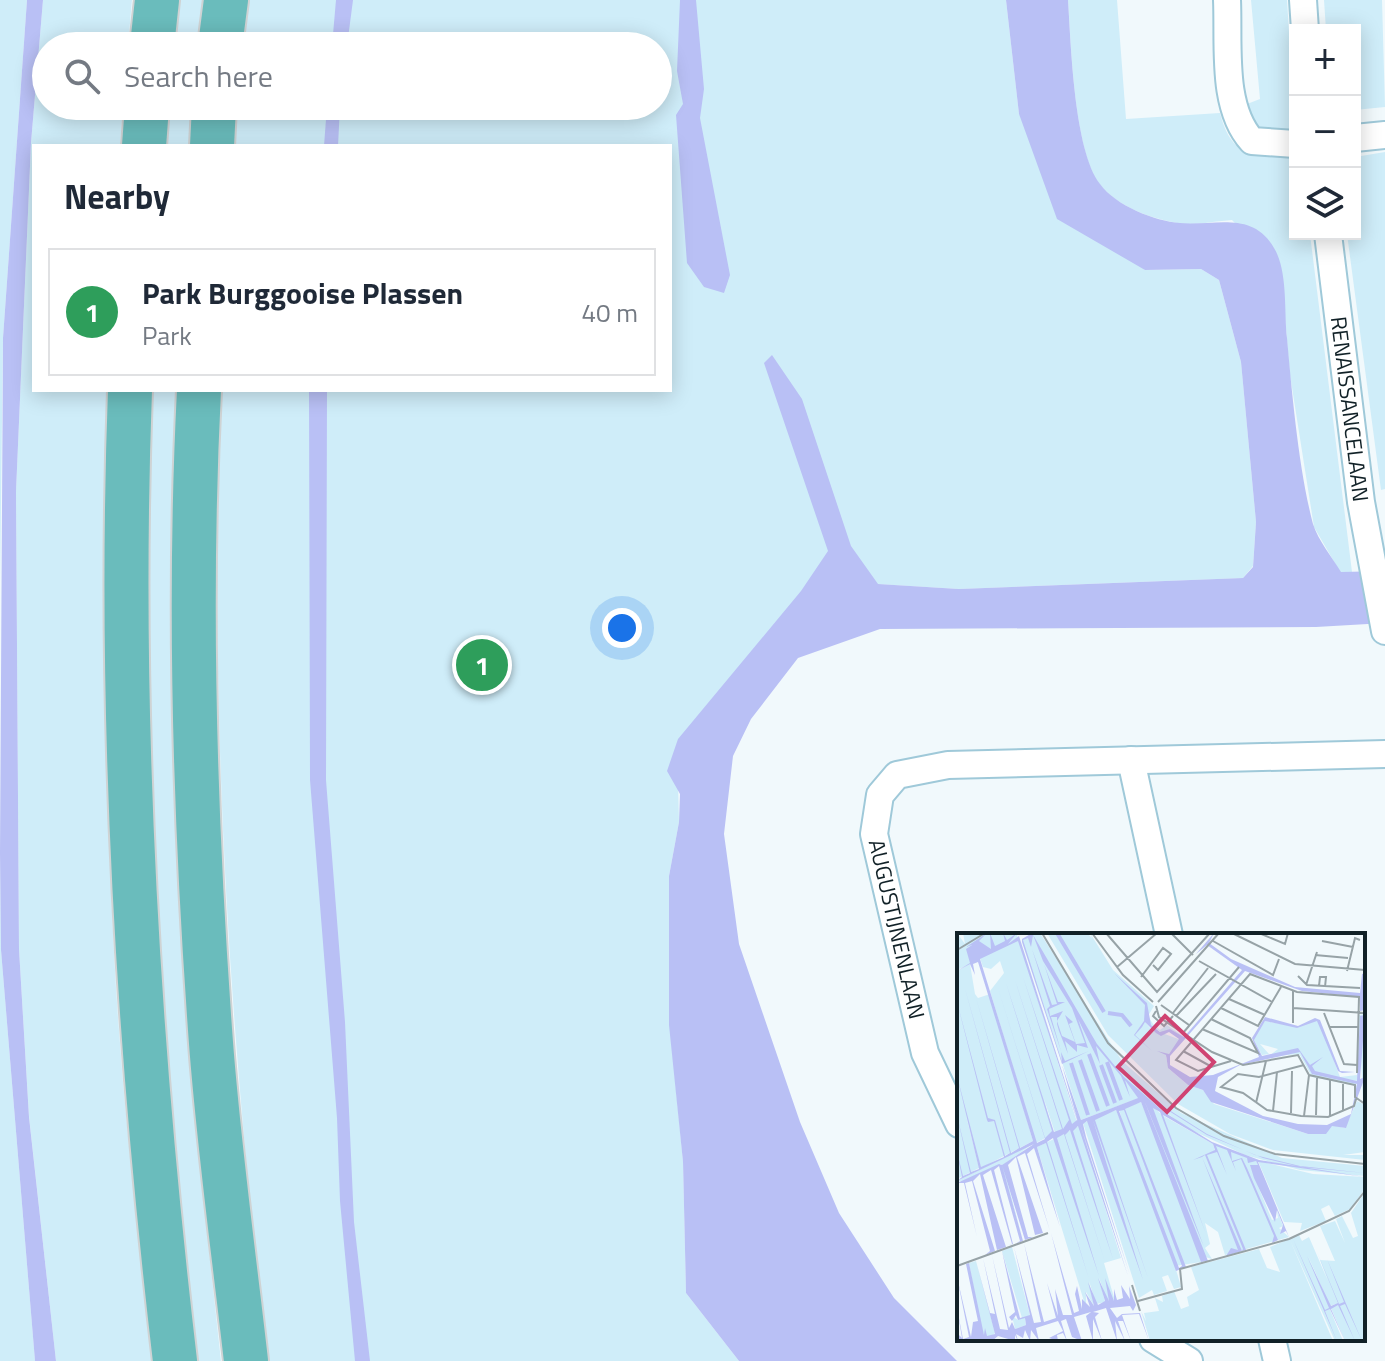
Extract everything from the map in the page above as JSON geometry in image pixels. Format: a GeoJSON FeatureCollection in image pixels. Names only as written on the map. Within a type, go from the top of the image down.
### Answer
{"type":"FeatureCollection","features":[{"type":"Feature","properties":{"kind":"highway"},"geometry":{"type":"LineString","coordinates":[[154,32],[157,0]]}},
{"type":"Feature","properties":{"kind":"highway"},"geometry":{"type":"LineString","coordinates":[[222,32],[226,0]]}},
{"type":"Feature","properties":{"kind":"highway"},"geometry":{"type":"LineString","coordinates":[[144,144],[146,120]]}},
{"type":"Feature","properties":{"kind":"highway"},"geometry":{"type":"LineString","coordinates":[[212,144],[213,120]]}},
{"type":"Feature","properties":{"kind":"highway"},"geometry":{"type":"LineString","coordinates":[[130,392],[128,748],[143,1053],[175,1361]]}},
{"type":"Feature","properties":{"kind":"highway"},"geometry":{"type":"LineString","coordinates":[[199,392],[196,744],[210,1028],[246,1361]]}},
{"type":"Feature","properties":{"kind":"street"},"geometry":{"type":"LineString","coordinates":[[1227,0],[1233,109],[1239,127],[1252,141],[1273,146],[1289,145]]}},
{"type":"Feature","properties":{"kind":"street"},"geometry":{"type":"LineString","coordinates":[[1303,0],[1305,24]]}},
{"type":"Feature","properties":{"kind":"street"},"geometry":{"type":"LineString","coordinates":[[1361,137],[1385,135]]}},
{"type":"Feature","properties":{"kind":"street","name":"RENAISSANCELAAN"},"geometry":{"type":"LineString","coordinates":[[1329,240],[1370,551],[1385,631]]}},
{"type":"Feature","properties":{"kind":"street","name":"AUGUSTIJNENLAAN"},"geometry":{"type":"LineString","coordinates":[[957,1119],[922,1038],[874,834],[880,795],[897,775],[948,765],[1385,754]]}},
{"type":"Feature","properties":{"kind":"street"},"geometry":{"type":"LineString","coordinates":[[1131,760],[1169,933]]}},
{"type":"Feature","properties":{"kind":"street"},"geometry":{"type":"LineString","coordinates":[[1156,1341],[1189,1361]]}},
{"type":"Feature","properties":{"kind":"street"},"geometry":{"type":"LineString","coordinates":[[1272,1341],[1277,1361]]}},
{"type":"Feature","properties":{"kind":"shaded area"},"geometry":{"type":"Polygon","coordinates":[[[0,0],[27,0],[3,338],[0,583],[0,0]]]}},
{"type":"Feature","properties":{"kind":"shaded area"},"geometry":{"type":"Polygon","coordinates":[[[43,0],[132,0],[129,32],[40,32],[43,0]]]}},
{"type":"Feature","properties":{"kind":"shaded area"},"geometry":{"type":"Polygon","coordinates":[[[173,0],[206,0],[204,32],[170,32],[173,0]]]}},
{"type":"Feature","properties":{"kind":"shaded area"},"geometry":{"type":"Polygon","coordinates":[[[247,0],[1006,0],[1019,114],[1145,270],[1201,269],[1219,280],[1241,362],[1256,522],[1253,566],[1243,578],[959,589],[877,584],[802,591],[678,783],[679,822],[669,876],[670,1027],[683,1162],[686,1293],[739,1361],[267,1361],[242,1119],[225,876],[218,633],[221,392],[672,392],[672,144],[234,144],[236,120],[672,120],[672,32],[244,32],[247,0]]]}},
{"type":"Feature","properties":{"kind":"shaded area"},"geometry":{"type":"Polygon","coordinates":[[[1068,0],[1117,0],[1126,119],[1220,113],[1225,128],[1238,147],[1256,154],[1289,157],[1289,240],[1311,240],[1352,572],[1340,572],[1314,527],[1290,375],[1281,271],[1232,220],[1190,224],[1167,221],[1126,206],[1108,193],[1092,171],[1085,149],[1073,69],[1068,0]]]}},
{"type":"Feature","properties":{"kind":"shaded area"},"geometry":{"type":"Polygon","coordinates":[[[1251,0],[1287,0],[1289,130],[1265,136],[1251,121],[1247,104],[1260,99],[1251,0]]]}},
{"type":"Feature","properties":{"kind":"shaded area"},"geometry":{"type":"Polygon","coordinates":[[[1324,0],[1382,0],[1385,107],[1361,109],[1361,24],[1326,24],[1324,0]]]}},
{"type":"Feature","properties":{"kind":"shaded area"},"geometry":{"type":"Polygon","coordinates":[[[33,120],[122,120],[120,144],[32,144],[32,392],[108,392],[105,671],[111,882],[125,1106],[152,1361],[56,1361],[29,1116],[19,949],[16,492],[33,120]]]}},
{"type":"Feature","properties":{"kind":"shaded area"},"geometry":{"type":"Polygon","coordinates":[[[162,120],[197,120],[195,144],[160,144],[162,120]]]}},
{"type":"Feature","properties":{"kind":"shaded area"},"geometry":{"type":"Polygon","coordinates":[[[1385,152],[1385,489],[1381,490],[1348,240],[1361,240],[1361,156],[1385,152]]]}},
{"type":"Feature","properties":{"kind":"shaded area"},"geometry":{"type":"Polygon","coordinates":[[[148,392],[181,392],[208,1241],[221,1361],[196,1361],[162,1068],[144,668],[148,392]]]}},
{"type":"Feature","properties":{"kind":"shaded area"},"geometry":{"type":"Polygon","coordinates":[[[0,853],[1,950],[35,1361],[0,1361],[0,853]]]}},
{"type":"Feature","properties":{"kind":"water"},"geometry":{"type":"Polygon","coordinates":[[[27,0],[43,0],[40,32],[32,32],[33,120],[16,492],[19,949],[29,1117],[56,1361],[35,1361],[1,950],[3,338],[27,0]]]}},
{"type":"Feature","properties":{"kind":"water"},"geometry":{"type":"Polygon","coordinates":[[[336,0],[353,0],[349,32],[333,32],[336,0]]]}},
{"type":"Feature","properties":{"kind":"water"},"geometry":{"type":"Polygon","coordinates":[[[680,0],[696,0],[704,89],[700,118],[730,275],[724,293],[704,287],[687,263],[676,115],[683,104],[677,71],[680,0]]]}},
{"type":"Feature","properties":{"kind":"water"},"geometry":{"type":"Polygon","coordinates":[[[1006,0],[1068,0],[1079,123],[1091,168],[1107,192],[1137,211],[1159,219],[1180,223],[1244,224],[1265,236],[1274,248],[1282,268],[1297,432],[1313,524],[1341,572],[1385,571],[1385,623],[1316,627],[880,629],[798,658],[751,719],[733,756],[724,834],[739,944],[800,1122],[839,1213],[894,1298],[957,1361],[739,1361],[686,1293],[683,1162],[669,1025],[669,876],[679,822],[680,794],[667,771],[678,739],[801,591],[828,551],[764,363],[772,355],[802,399],[851,546],[878,584],[959,589],[1243,578],[1253,567],[1256,522],[1241,362],[1219,280],[1201,269],[1145,270],[1057,219],[1019,114],[1006,0]]]}},
{"type":"Feature","properties":{"kind":"water"},"geometry":{"type":"Polygon","coordinates":[[[326,120],[339,120],[338,144],[324,144],[326,120]]]}},
{"type":"Feature","properties":{"kind":"water"},"geometry":{"type":"Polygon","coordinates":[[[309,392],[327,392],[326,780],[345,1022],[354,1222],[370,1361],[355,1361],[340,1201],[337,1118],[310,780],[309,392]]]}},
{"type":"Feature","properties":{"kind":"place","name":"Park Burggooise Plassen"},"geometry":{"type":"Point","coordinates":[482,665]}}]}
